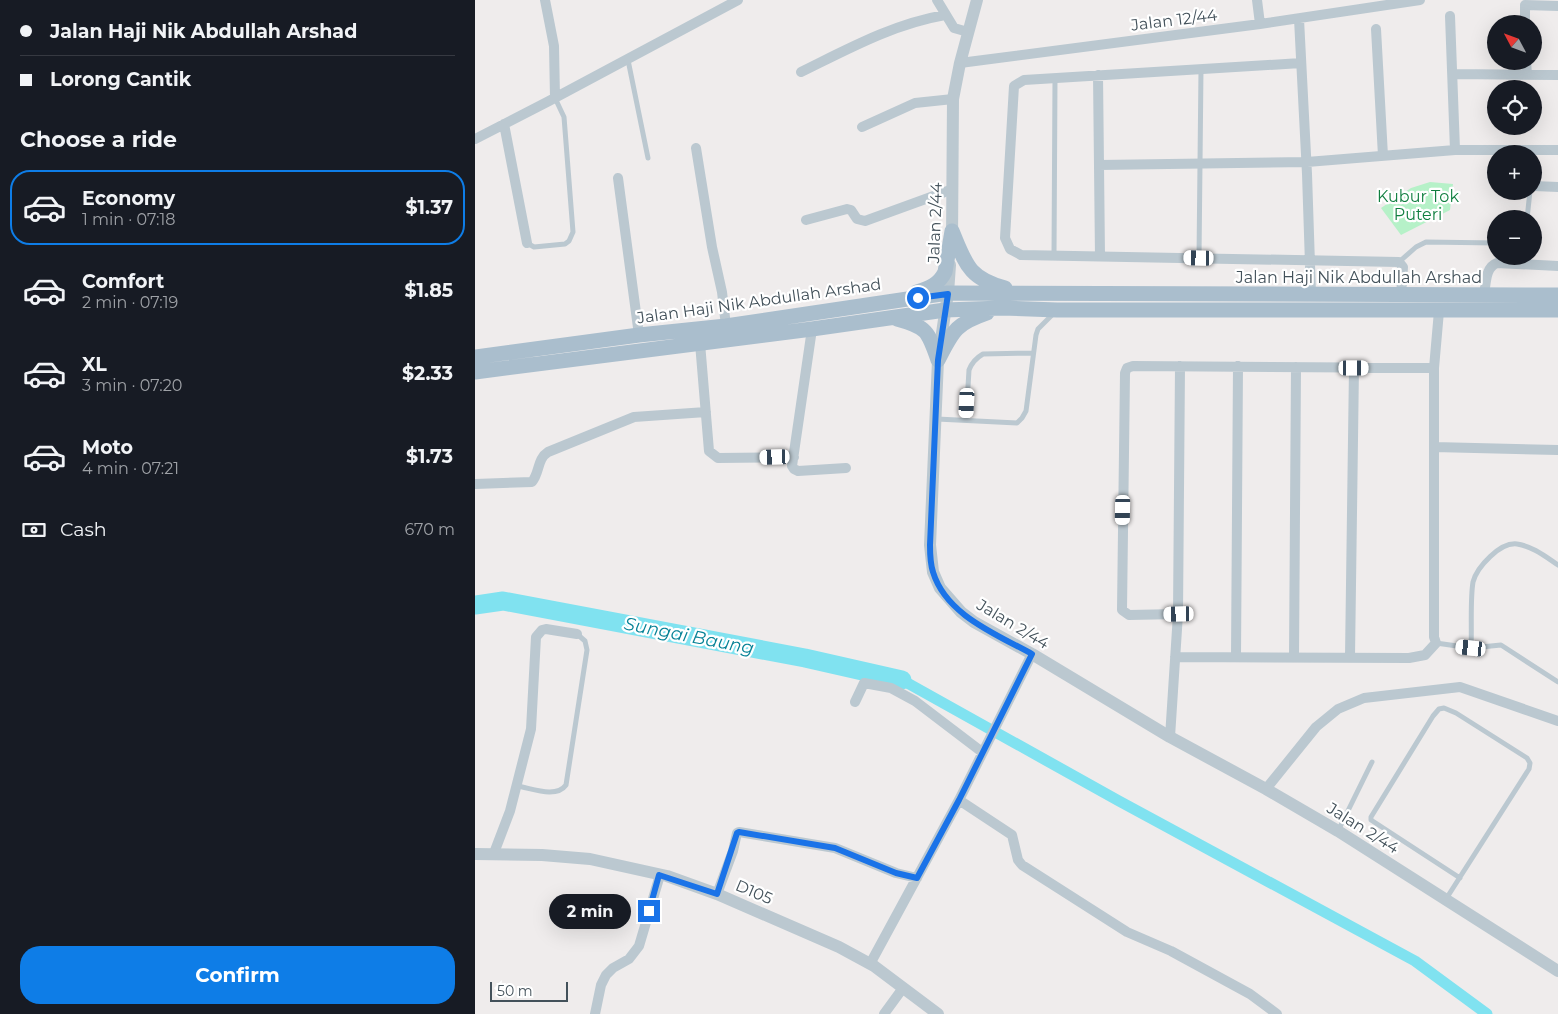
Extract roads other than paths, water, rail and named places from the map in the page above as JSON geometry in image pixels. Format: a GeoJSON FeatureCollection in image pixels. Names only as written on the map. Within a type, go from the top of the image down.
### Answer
{"type":"FeatureCollection","features":[{"type":"Feature","properties":{"kind":"main road"},"geometry":{"type":"LineString","coordinates":[[952,231],[965,263],[978,278],[988,284],[1023,293]]}},
{"type":"Feature","properties":{"kind":"main road"},"geometry":{"type":"LineString","coordinates":[[887,302],[931,288],[937,283],[945,272],[952,231]]}},
{"type":"Feature","properties":{"kind":"main road","name":"Jalan Haji Nik Abdullah Arshad"},"geometry":{"type":"LineString","coordinates":[[475,357],[639,335],[726,326],[948,294],[1558,295]]}},
{"type":"Feature","properties":{"kind":"main road","name":"Jalan Haji Nik Abdullah Arshad"},"geometry":{"type":"LineString","coordinates":[[475,372],[945,310],[1003,308],[1057,310],[1558,310]]}},
{"type":"Feature","properties":{"kind":"main road"},"geometry":{"type":"LineString","coordinates":[[938,360],[950,337],[966,321],[1003,308]]}},
{"type":"Feature","properties":{"kind":"main road"},"geometry":{"type":"LineString","coordinates":[[892,318],[915,324],[926,332],[938,360]]}},
{"type":"Feature","properties":{"kind":"street"},"geometry":{"type":"LineString","coordinates":[[545,0],[554,46],[555,98]]}},
{"type":"Feature","properties":{"kind":"street"},"geometry":{"type":"LineString","coordinates":[[475,139],[737,0]]}},
{"type":"Feature","properties":{"kind":"street"},"geometry":{"type":"LineString","coordinates":[[937,0],[954,28],[968,32]]}},
{"type":"Feature","properties":{"kind":"street","name":"Jalan 2/44"},"geometry":{"type":"LineString","coordinates":[[977,0],[960,63],[953,98],[952,231],[948,294],[938,360],[930,545],[933,572],[940,588],[961,612],[974,622],[1032,654],[1169,737],[1266,789],[1337,831],[1558,971]]}},
{"type":"Feature","properties":{"kind":"street"},"geometry":{"type":"LineString","coordinates":[[1257,0],[1260,24]]}},
{"type":"Feature","properties":{"kind":"street","name":"Jalan 12/44"},"geometry":{"type":"LineString","coordinates":[[960,63],[1299,19],[1420,0]]}},
{"type":"Feature","properties":{"kind":"street"},"geometry":{"type":"LineString","coordinates":[[1525,15],[1525,5],[1558,6]]}},
{"type":"Feature","properties":{"kind":"street"},"geometry":{"type":"LineString","coordinates":[[801,72],[866,40],[920,20],[945,15]]}},
{"type":"Feature","properties":{"kind":"street"},"geometry":{"type":"LineString","coordinates":[[1450,16],[1455,150]]}},
{"type":"Feature","properties":{"kind":"street"},"geometry":{"type":"LineString","coordinates":[[1299,19],[1307,162],[1311,294]]}},
{"type":"Feature","properties":{"kind":"street"},"geometry":{"type":"LineString","coordinates":[[1376,29],[1383,156]]}},
{"type":"Feature","properties":{"kind":"street"},"geometry":{"type":"LineString","coordinates":[[1301,63],[1024,80],[1014,86],[1005,238],[1010,248],[1021,255],[1399,262],[1403,267],[1401,295]]}},
{"type":"Feature","properties":{"kind":"street"},"geometry":{"type":"LineString","coordinates":[[1527,70],[1527,75]]}},
{"type":"Feature","properties":{"kind":"street"},"geometry":{"type":"LineString","coordinates":[[1453,74],[1558,76]]}},
{"type":"Feature","properties":{"kind":"street"},"geometry":{"type":"LineString","coordinates":[[1098,76],[1101,256]]}},
{"type":"Feature","properties":{"kind":"street"},"geometry":{"type":"LineString","coordinates":[[862,127],[915,103],[953,98]]}},
{"type":"Feature","properties":{"kind":"street"},"geometry":{"type":"LineString","coordinates":[[504,124],[527,243]]}},
{"type":"Feature","properties":{"kind":"street"},"geometry":{"type":"LineString","coordinates":[[696,148],[712,247],[722,292],[726,326]]}},
{"type":"Feature","properties":{"kind":"street"},"geometry":{"type":"LineString","coordinates":[[1099,165],[1307,162],[1455,150],[1487,151]]}},
{"type":"Feature","properties":{"kind":"street"},"geometry":{"type":"LineString","coordinates":[[1542,151],[1558,150]]}},
{"type":"Feature","properties":{"kind":"street"},"geometry":{"type":"LineString","coordinates":[[618,178],[639,335]]}},
{"type":"Feature","properties":{"kind":"street"},"geometry":{"type":"LineString","coordinates":[[1542,186],[1558,187]]}},
{"type":"Feature","properties":{"kind":"street"},"geometry":{"type":"LineString","coordinates":[[806,220],[847,209],[851,210],[857,219],[865,221],[953,189]]}},
{"type":"Feature","properties":{"kind":"street"},"geometry":{"type":"LineString","coordinates":[[1542,263],[1558,266]]}},
{"type":"Feature","properties":{"kind":"street"},"geometry":{"type":"LineString","coordinates":[[1484,295],[1489,268],[1492,265]]}},
{"type":"Feature","properties":{"kind":"street"},"geometry":{"type":"LineString","coordinates":[[1175,657],[1420,657],[1427,654],[1436,643],[1433,637],[1434,368],[1439,311]]}},
{"type":"Feature","properties":{"kind":"street"},"geometry":{"type":"LineString","coordinates":[[812,329],[792,466],[794,470],[798,471],[846,468]]}},
{"type":"Feature","properties":{"kind":"street"},"geometry":{"type":"LineString","coordinates":[[700,343],[709,451],[718,458],[794,457]]}},
{"type":"Feature","properties":{"kind":"street"},"geometry":{"type":"LineString","coordinates":[[1179,614],[1129,615],[1123,612],[1121,607],[1126,370],[1133,366],[1434,368]]}},
{"type":"Feature","properties":{"kind":"street"},"geometry":{"type":"LineString","coordinates":[[1169,737],[1179,614],[1180,366]]}},
{"type":"Feature","properties":{"kind":"street"},"geometry":{"type":"LineString","coordinates":[[1236,657],[1238,366]]}},
{"type":"Feature","properties":{"kind":"street"},"geometry":{"type":"LineString","coordinates":[[1294,657],[1296,367]]}},
{"type":"Feature","properties":{"kind":"street"},"geometry":{"type":"LineString","coordinates":[[1350,657],[1354,368]]}},
{"type":"Feature","properties":{"kind":"street"},"geometry":{"type":"LineString","coordinates":[[475,484],[533,482],[537,476],[543,456],[548,452],[634,417],[705,412]]}},
{"type":"Feature","properties":{"kind":"street"},"geometry":{"type":"LineString","coordinates":[[1434,447],[1558,450]]}},
{"type":"Feature","properties":{"kind":"street"},"geometry":{"type":"LineString","coordinates":[[494,853],[510,811],[531,729],[536,637],[542,630],[546,629],[577,634]]}},
{"type":"Feature","properties":{"kind":"street"},"geometry":{"type":"LineString","coordinates":[[870,964],[959,800],[1032,654]]}},
{"type":"Feature","properties":{"kind":"street"},"geometry":{"type":"LineString","coordinates":[[855,702],[864,683],[891,688],[915,701],[982,752]]}},
{"type":"Feature","properties":{"kind":"street"},"geometry":{"type":"LineString","coordinates":[[1266,789],[1316,726],[1338,709],[1364,698],[1460,687],[1558,721]]}},
{"type":"Feature","properties":{"kind":"street"},"geometry":{"type":"LineString","coordinates":[[959,800],[1012,835],[1018,860],[1022,865],[1127,932],[1171,951],[1250,994],[1277,1014]]}},
{"type":"Feature","properties":{"kind":"street"},"geometry":{"type":"LineString","coordinates":[[717,894],[737,833],[739,832],[835,848],[896,873],[917,878]]}},
{"type":"Feature","properties":{"kind":"street","name":"D105"},"geometry":{"type":"LineString","coordinates":[[475,854],[494,853],[590,859],[659,875],[717,894],[839,947],[870,964],[938,1014]]}},
{"type":"Feature","properties":{"kind":"street"},"geometry":{"type":"LineString","coordinates":[[595,1014],[601,985],[606,975],[613,968],[629,959],[639,946],[659,875]]}},
{"type":"Feature","properties":{"kind":"street"},"geometry":{"type":"LineString","coordinates":[[884,1014],[903,988]]}},
{"type":"Feature","properties":{"kind":"lane"},"geometry":{"type":"LineString","coordinates":[[628,59],[648,158]]}},
{"type":"Feature","properties":{"kind":"lane"},"geometry":{"type":"LineString","coordinates":[[1199,258],[1201,69]]}},
{"type":"Feature","properties":{"kind":"lane"},"geometry":{"type":"LineString","coordinates":[[1054,256],[1055,78]]}},
{"type":"Feature","properties":{"kind":"lane"},"geometry":{"type":"LineString","coordinates":[[527,243],[534,247],[565,244],[569,241],[573,232],[564,118],[555,98]]}},
{"type":"Feature","properties":{"kind":"lane"},"geometry":{"type":"LineString","coordinates":[[1399,262],[1416,247],[1426,242],[1487,243]]}},
{"type":"Feature","properties":{"kind":"lane"},"geometry":{"type":"LineString","coordinates":[[935,418],[1017,423],[1026,411],[1035,335],[1038,329],[1057,310]]}},
{"type":"Feature","properties":{"kind":"lane"},"geometry":{"type":"LineString","coordinates":[[966,420],[969,370],[976,358],[983,354],[1033,352]]}},
{"type":"Feature","properties":{"kind":"lane"},"geometry":{"type":"LineString","coordinates":[[1471,648],[1473,582],[1487,559],[1499,549],[1516,544],[1533,550],[1558,565]]}},
{"type":"Feature","properties":{"kind":"lane"},"geometry":{"type":"LineString","coordinates":[[516,786],[555,792],[566,785],[587,650],[585,641],[577,634]]}},
{"type":"Feature","properties":{"kind":"lane"},"geometry":{"type":"LineString","coordinates":[[1436,643],[1471,648],[1501,645],[1558,682]]}},
{"type":"Feature","properties":{"kind":"lane"},"geometry":{"type":"LineString","coordinates":[[1446,899],[1529,769],[1530,763],[1527,758],[1444,708],[1439,709],[1433,716],[1371,818],[1376,825],[1459,878]]}},
{"type":"Feature","properties":{"kind":"lane"},"geometry":{"type":"LineString","coordinates":[[1337,831],[1372,762]]}},
{"type":"Feature","properties":{"kind":"waterway","name":"Sungai Baung"},"geometry":{"type":"LineString","coordinates":[[475,605],[503,601],[805,658],[902,680]]}},
{"type":"Feature","properties":{"kind":"waterway"},"geometry":{"type":"LineString","coordinates":[[902,680],[1119,801],[1415,961],[1487,1014]]}},
{"type":"Feature","properties":{"kind":"park label","name":"Kubur Tok Puteri"},"geometry":{"type":"Point","coordinates":[1418,205]}}]}
